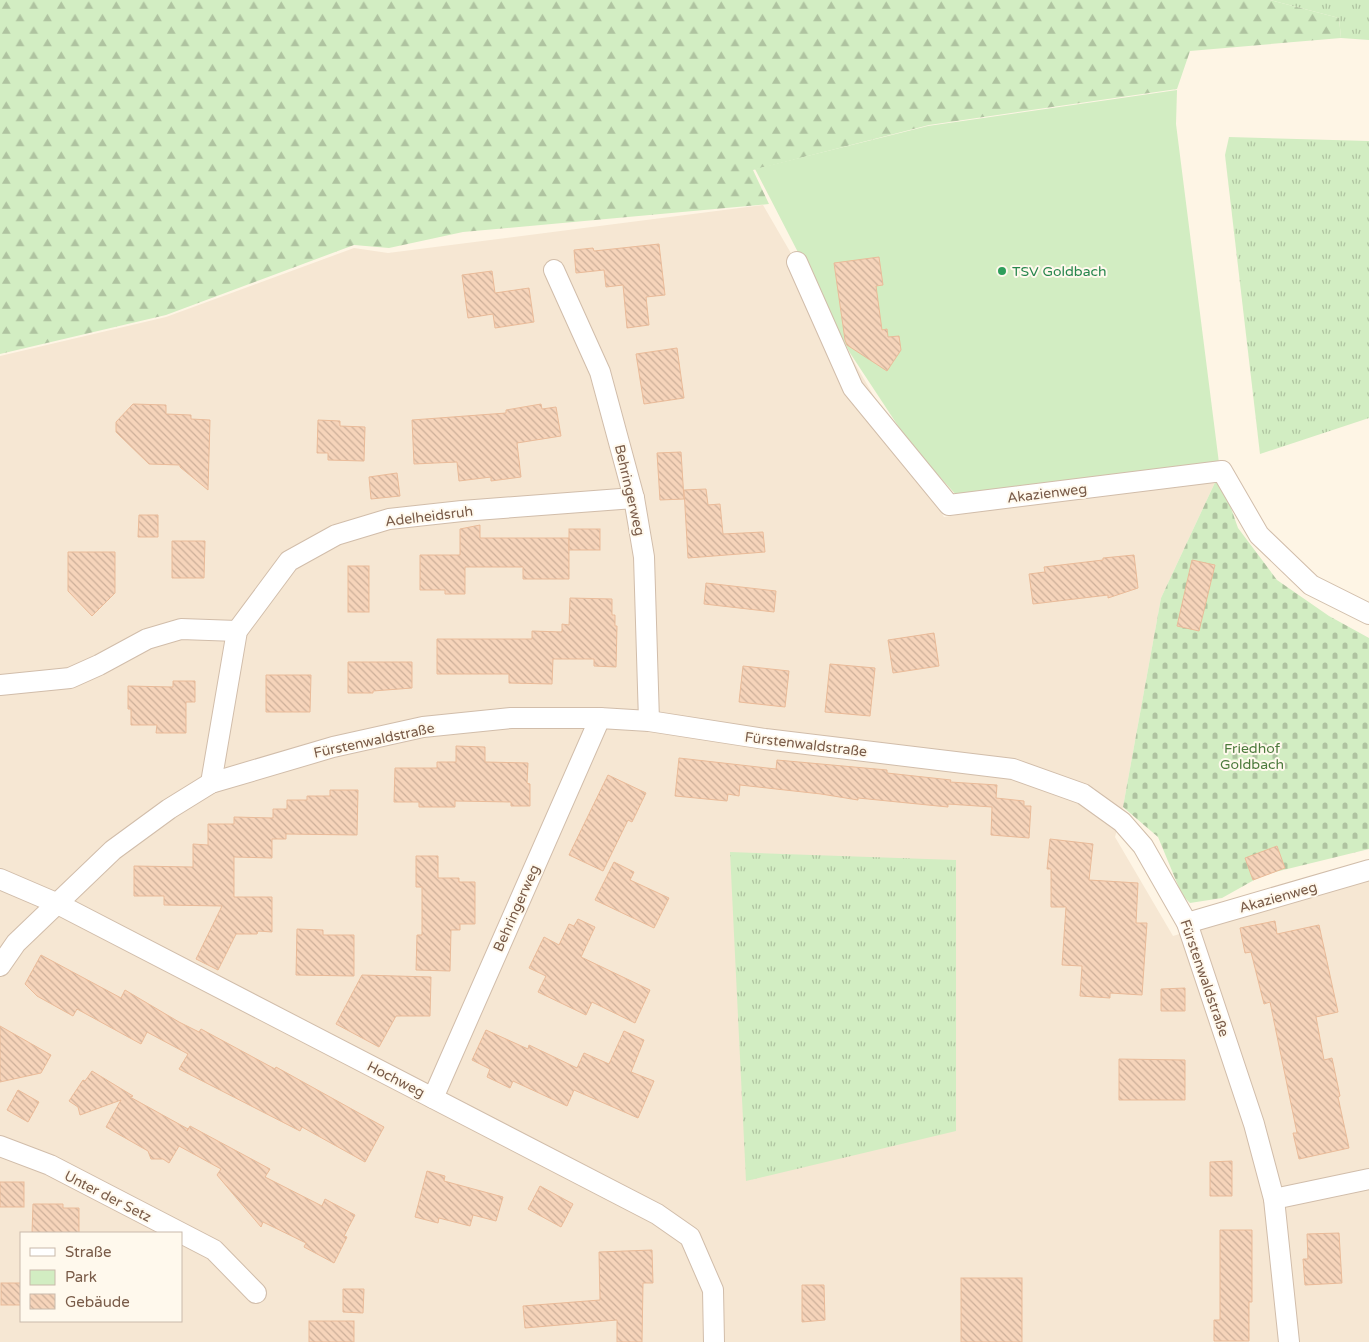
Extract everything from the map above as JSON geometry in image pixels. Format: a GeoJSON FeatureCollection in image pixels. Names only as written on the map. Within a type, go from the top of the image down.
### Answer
{"type":"FeatureCollection","features":[{"type":"Feature","properties":{"kind":"street","name":"Akazienweg"},"geometry":{"type":"LineString","coordinates":[[798,262],[854,388],[949,505],[1222,471],[1259,535],[1312,584],[1369,614]]}},
{"type":"Feature","properties":{"kind":"street","name":"Behringerweg"},"geometry":{"type":"LineString","coordinates":[[554,270],[600,372],[634,498],[644,557],[649,721]]}},
{"type":"Feature","properties":{"kind":"street","name":"Adelheidsruh"},"geometry":{"type":"LineString","coordinates":[[211,783],[237,632],[289,561],[336,535],[389,519],[462,511],[634,498]]}},
{"type":"Feature","properties":{"kind":"street"},"geometry":{"type":"LineString","coordinates":[[0,684],[70,678],[99,665],[147,639],[181,629],[237,632]]}},
{"type":"Feature","properties":{"kind":"street","name":"Fürstenwaldstraße"},"geometry":{"type":"LineString","coordinates":[[0,966],[16,943],[56,902],[113,850],[169,809],[211,783],[333,747],[423,727],[511,718],[600,718],[649,721],[765,739],[1013,769],[1083,794],[1122,822],[1143,846],[1188,923],[1254,1124],[1274,1199],[1289,1342]]}},
{"type":"Feature","properties":{"kind":"street","name":"Behringerweg"},"geometry":{"type":"LineString","coordinates":[[433,1098],[600,718]]}},
{"type":"Feature","properties":{"kind":"street","name":"Akazienweg"},"geometry":{"type":"LineString","coordinates":[[1188,923],[1369,870]]}},
{"type":"Feature","properties":{"kind":"street","name":"Hochweg"},"geometry":{"type":"LineString","coordinates":[[0,879],[56,902],[657,1214],[690,1236],[713,1290],[714,1342]]}},
{"type":"Feature","properties":{"kind":"street","name":"Unter der Setz"},"geometry":{"type":"LineString","coordinates":[[0,1146],[50,1166],[179,1232]]}},
{"type":"Feature","properties":{"kind":"street"},"geometry":{"type":"LineString","coordinates":[[1274,1199],[1369,1179]]}},
{"type":"Feature","properties":{"kind":"street","name":"Unter der Setz"},"geometry":{"type":"LineString","coordinates":[[182,1234],[214,1250],[256,1293]]}},
{"type":"Feature","properties":{"kind":"shaded area"},"geometry":{"type":"Polygon","coordinates":[[[763,205],[944,517],[1219,474],[1161,598],[1123,807],[1115,837],[1173,936],[1369,873],[1369,1342],[0,1342],[0,356],[166,317],[354,248],[388,253],[763,205]]]}},
{"type":"Feature","properties":{"kind":"green space"},"geometry":{"type":"Polygon","coordinates":[[[0,0],[1270,0],[1339,18],[1341,38],[1190,51],[1177,89],[929,125],[753,170],[769,204],[463,232],[389,248],[354,245],[166,315],[0,354],[0,0]]]}},
{"type":"Feature","properties":{"kind":"green space"},"geometry":{"type":"Polygon","coordinates":[[[1270,0],[1369,0],[1369,40],[1341,38],[1339,18],[1270,0]]]}},
{"type":"Feature","properties":{"kind":"green space","name":"TSV Goldbach"},"geometry":{"type":"Polygon","coordinates":[[[1177,90],[1176,124],[1219,463],[958,497],[910,444],[850,353],[755,169],[928,126],[1177,90]]]}},
{"type":"Feature","properties":{"kind":"green space"},"geometry":{"type":"Polygon","coordinates":[[[1229,137],[1369,141],[1369,418],[1260,454],[1225,155],[1229,137]]]}},
{"type":"Feature","properties":{"kind":"green space","name":"Friedhof Goldbach"},"geometry":{"type":"Polygon","coordinates":[[[1219,474],[1238,528],[1277,580],[1329,616],[1369,638],[1369,849],[1263,875],[1222,898],[1190,903],[1182,895],[1158,837],[1123,807],[1161,598],[1219,474]]]}},
{"type":"Feature","properties":{"kind":"green space"},"geometry":{"type":"Polygon","coordinates":[[[730,852],[956,860],[956,1131],[746,1181],[730,852]]]}},
{"type":"Feature","properties":{"kind":"building"},"geometry":{"type":"Polygon","coordinates":[[[659,244],[665,295],[646,297],[649,325],[627,328],[623,285],[606,287],[604,270],[576,273],[574,250],[593,248],[594,251],[659,244]]]}},
{"type":"Feature","properties":{"kind":"building"},"geometry":{"type":"Polygon","coordinates":[[[879,257],[883,285],[876,286],[882,330],[887,329],[888,337],[899,336],[901,350],[887,371],[847,345],[834,263],[879,257]]]}},
{"type":"Feature","properties":{"kind":"building"},"geometry":{"type":"Polygon","coordinates":[[[492,271],[495,293],[529,288],[534,322],[495,328],[493,314],[468,318],[462,275],[492,271]]]}},
{"type":"Feature","properties":{"kind":"building"},"geometry":{"type":"Polygon","coordinates":[[[677,348],[684,398],[644,404],[636,354],[677,348]]]}},
{"type":"Feature","properties":{"kind":"building"},"geometry":{"type":"Polygon","coordinates":[[[133,404],[166,405],[166,414],[191,415],[191,419],[210,420],[208,490],[180,465],[149,464],[116,432],[116,422],[133,404]]]}},
{"type":"Feature","properties":{"kind":"building"},"geometry":{"type":"Polygon","coordinates":[[[541,404],[542,409],[556,407],[561,436],[517,443],[521,477],[491,481],[491,477],[459,481],[457,462],[414,464],[412,420],[506,413],[506,410],[541,404]]]}},
{"type":"Feature","properties":{"kind":"building"},"geometry":{"type":"Polygon","coordinates":[[[318,420],[340,421],[340,426],[365,427],[364,461],[328,460],[328,453],[317,453],[318,420]]]}},
{"type":"Feature","properties":{"kind":"building"},"geometry":{"type":"Polygon","coordinates":[[[681,452],[684,499],[660,500],[657,453],[681,452]]]}},
{"type":"Feature","properties":{"kind":"building"},"geometry":{"type":"Polygon","coordinates":[[[397,473],[400,496],[371,499],[369,477],[397,473]]]}},
{"type":"Feature","properties":{"kind":"building"},"geometry":{"type":"Polygon","coordinates":[[[706,489],[708,505],[720,504],[723,534],[763,532],[765,552],[688,558],[684,490],[706,489]]]}},
{"type":"Feature","properties":{"kind":"building"},"geometry":{"type":"Polygon","coordinates":[[[139,515],[158,515],[158,537],[138,537],[139,515]]]}},
{"type":"Feature","properties":{"kind":"building"},"geometry":{"type":"Polygon","coordinates":[[[480,525],[480,538],[569,538],[569,579],[523,579],[523,567],[465,567],[465,594],[445,594],[445,590],[420,590],[420,555],[460,555],[460,529],[480,525]]]}},
{"type":"Feature","properties":{"kind":"building"},"geometry":{"type":"Polygon","coordinates":[[[569,529],[600,529],[600,550],[569,550],[569,529]]]}},
{"type":"Feature","properties":{"kind":"building"},"geometry":{"type":"Polygon","coordinates":[[[172,541],[205,541],[204,578],[172,578],[172,541]]]}},
{"type":"Feature","properties":{"kind":"building"},"geometry":{"type":"Polygon","coordinates":[[[68,552],[115,552],[115,593],[92,616],[68,591],[68,552]]]}},
{"type":"Feature","properties":{"kind":"building"},"geometry":{"type":"Polygon","coordinates":[[[1134,555],[1138,588],[1108,598],[1108,595],[1033,604],[1029,574],[1045,572],[1044,567],[1134,555]]]}},
{"type":"Feature","properties":{"kind":"building"},"geometry":{"type":"Polygon","coordinates":[[[1192,560],[1215,565],[1199,631],[1177,626],[1192,560]]]}},
{"type":"Feature","properties":{"kind":"building"},"geometry":{"type":"Polygon","coordinates":[[[348,566],[369,566],[369,612],[348,612],[348,566]]]}},
{"type":"Feature","properties":{"kind":"building"},"geometry":{"type":"Polygon","coordinates":[[[706,583],[776,591],[774,612],[704,604],[706,583]]]}},
{"type":"Feature","properties":{"kind":"building"},"geometry":{"type":"Polygon","coordinates":[[[570,598],[612,599],[612,615],[615,615],[615,626],[617,626],[616,667],[594,666],[594,659],[553,659],[552,684],[509,683],[509,674],[437,674],[437,639],[532,639],[532,631],[562,632],[562,624],[569,625],[570,598]]]}},
{"type":"Feature","properties":{"kind":"building"},"geometry":{"type":"Polygon","coordinates":[[[934,633],[939,666],[893,673],[888,640],[934,633]]]}},
{"type":"Feature","properties":{"kind":"building"},"geometry":{"type":"Polygon","coordinates":[[[348,662],[412,662],[412,688],[373,691],[373,693],[348,693],[348,662]]]}},
{"type":"Feature","properties":{"kind":"building"},"geometry":{"type":"Polygon","coordinates":[[[830,664],[875,668],[870,716],[825,712],[830,664]]]}},
{"type":"Feature","properties":{"kind":"building"},"geometry":{"type":"Polygon","coordinates":[[[743,666],[789,671],[785,707],[739,702],[743,666]]]}},
{"type":"Feature","properties":{"kind":"building"},"geometry":{"type":"Polygon","coordinates":[[[266,675],[311,675],[310,712],[266,712],[266,675]]]}},
{"type":"Feature","properties":{"kind":"building"},"geometry":{"type":"Polygon","coordinates":[[[173,681],[195,681],[195,702],[186,702],[186,733],[156,733],[157,725],[131,725],[131,709],[128,709],[128,686],[173,687],[173,681]]]}},
{"type":"Feature","properties":{"kind":"building"},"geometry":{"type":"Polygon","coordinates":[[[456,746],[485,747],[485,762],[528,763],[527,783],[530,784],[530,806],[511,806],[511,802],[455,801],[455,807],[419,807],[419,802],[394,802],[395,768],[437,768],[437,762],[456,762],[456,746]]]}},
{"type":"Feature","properties":{"kind":"building"},"geometry":{"type":"Polygon","coordinates":[[[679,758],[776,769],[777,760],[887,770],[887,773],[951,780],[950,782],[997,785],[996,798],[1024,801],[1024,806],[1031,806],[1029,838],[991,835],[992,807],[948,804],[948,807],[858,798],[858,800],[740,785],[739,796],[728,794],[727,801],[675,796],[679,758]]]}},
{"type":"Feature","properties":{"kind":"building"},"geometry":{"type":"Polygon","coordinates":[[[608,775],[646,793],[632,822],[628,820],[603,871],[569,855],[608,775]]]}},
{"type":"Feature","properties":{"kind":"building"},"geometry":{"type":"Polygon","coordinates":[[[330,790],[358,790],[357,835],[286,834],[286,839],[272,839],[272,858],[234,857],[234,897],[272,897],[272,932],[258,931],[257,934],[236,934],[218,970],[196,959],[222,906],[164,905],[164,896],[134,896],[134,866],[193,867],[193,844],[208,845],[208,824],[234,824],[234,817],[273,818],[273,809],[287,809],[287,800],[307,800],[307,796],[330,796],[330,790]]]}},
{"type":"Feature","properties":{"kind":"building"},"geometry":{"type":"Polygon","coordinates":[[[1050,839],[1093,844],[1089,880],[1138,883],[1136,923],[1147,923],[1142,995],[1110,993],[1110,998],[1080,996],[1082,966],[1062,965],[1066,907],[1051,907],[1051,869],[1047,869],[1050,839]]]}},
{"type":"Feature","properties":{"kind":"building"},"geometry":{"type":"Polygon","coordinates":[[[1277,846],[1285,868],[1253,880],[1245,858],[1277,846]]]}},
{"type":"Feature","properties":{"kind":"building"},"geometry":{"type":"Polygon","coordinates":[[[416,856],[438,856],[438,878],[459,878],[459,882],[475,882],[475,924],[460,924],[460,930],[451,930],[450,971],[416,970],[417,935],[422,935],[422,887],[416,887],[416,856]]]}},
{"type":"Feature","properties":{"kind":"building"},"geometry":{"type":"Polygon","coordinates":[[[614,862],[634,872],[630,880],[669,898],[654,928],[595,900],[614,862]]]}},
{"type":"Feature","properties":{"kind":"building"},"geometry":{"type":"Polygon","coordinates":[[[578,919],[595,927],[581,957],[650,990],[635,1023],[592,1002],[586,1015],[538,992],[546,976],[529,968],[544,937],[559,945],[569,924],[574,926],[578,919]]]}},
{"type":"Feature","properties":{"kind":"building"},"geometry":{"type":"Polygon","coordinates":[[[1275,921],[1277,934],[1319,925],[1338,1012],[1316,1017],[1324,1060],[1332,1058],[1349,1148],[1299,1159],[1293,1133],[1297,1133],[1270,1002],[1264,1004],[1251,952],[1245,953],[1240,928],[1275,921]]]}},
{"type":"Feature","properties":{"kind":"building"},"geometry":{"type":"Polygon","coordinates":[[[297,929],[323,930],[323,935],[354,935],[354,976],[296,975],[297,929]]]}},
{"type":"Feature","properties":{"kind":"building"},"geometry":{"type":"Polygon","coordinates":[[[41,955],[121,998],[125,990],[179,1022],[199,1032],[201,1029],[275,1069],[276,1067],[384,1127],[365,1162],[302,1127],[300,1131],[179,1069],[188,1054],[147,1032],[141,1044],[77,1009],[73,1016],[37,996],[25,984],[41,955]]]}},
{"type":"Feature","properties":{"kind":"building"},"geometry":{"type":"Polygon","coordinates":[[[362,975],[431,977],[430,1016],[396,1016],[379,1047],[336,1024],[362,975]]]}},
{"type":"Feature","properties":{"kind":"building"},"geometry":{"type":"Polygon","coordinates":[[[1185,988],[1185,1011],[1161,1011],[1161,989],[1185,988]]]}},
{"type":"Feature","properties":{"kind":"building"},"geometry":{"type":"Polygon","coordinates":[[[0,1026],[51,1055],[41,1073],[0,1082],[0,1026]]]}},
{"type":"Feature","properties":{"kind":"building"},"geometry":{"type":"Polygon","coordinates":[[[486,1030],[528,1049],[529,1045],[577,1068],[584,1053],[609,1064],[624,1031],[644,1040],[631,1072],[654,1081],[638,1118],[574,1090],[567,1106],[513,1081],[510,1088],[487,1077],[490,1069],[472,1060],[486,1030]]]}},
{"type":"Feature","properties":{"kind":"building"},"geometry":{"type":"Polygon","coordinates":[[[1119,1059],[1185,1060],[1185,1100],[1119,1100],[1119,1059]]]}},
{"type":"Feature","properties":{"kind":"building"},"geometry":{"type":"Polygon","coordinates":[[[92,1071],[133,1096],[130,1097],[188,1129],[187,1131],[190,1126],[270,1169],[265,1177],[322,1206],[325,1199],[355,1215],[344,1236],[347,1237],[334,1263],[304,1247],[306,1243],[263,1222],[261,1227],[217,1175],[221,1169],[179,1146],[169,1163],[163,1159],[151,1159],[148,1151],[106,1127],[121,1100],[80,1115],[78,1107],[69,1101],[83,1080],[85,1081],[92,1071]]]}},
{"type":"Feature","properties":{"kind":"building"},"geometry":{"type":"Polygon","coordinates":[[[18,1090],[39,1102],[28,1122],[7,1110],[18,1090]]]}},
{"type":"Feature","properties":{"kind":"building"},"geometry":{"type":"Polygon","coordinates":[[[1232,1161],[1232,1196],[1210,1196],[1210,1162],[1232,1161]]]}},
{"type":"Feature","properties":{"kind":"building"},"geometry":{"type":"Polygon","coordinates":[[[427,1171],[445,1176],[444,1181],[503,1197],[496,1221],[473,1215],[470,1226],[439,1218],[438,1223],[415,1217],[427,1171]]]}},
{"type":"Feature","properties":{"kind":"building"},"geometry":{"type":"Polygon","coordinates":[[[0,1182],[24,1182],[24,1207],[0,1207],[0,1182]]]}},
{"type":"Feature","properties":{"kind":"building"},"geometry":{"type":"Polygon","coordinates":[[[540,1186],[573,1204],[561,1227],[528,1209],[540,1186]]]}},
{"type":"Feature","properties":{"kind":"building"},"geometry":{"type":"Polygon","coordinates":[[[33,1204],[63,1204],[63,1208],[79,1208],[79,1232],[32,1232],[33,1204]]]}},
{"type":"Feature","properties":{"kind":"building"},"geometry":{"type":"Polygon","coordinates":[[[1220,1230],[1252,1230],[1252,1302],[1249,1302],[1249,1341],[1214,1341],[1214,1320],[1220,1320],[1220,1230]]]}},
{"type":"Feature","properties":{"kind":"building"},"geometry":{"type":"Polygon","coordinates":[[[1339,1233],[1342,1283],[1305,1285],[1303,1259],[1308,1259],[1307,1234],[1339,1233]]]}},
{"type":"Feature","properties":{"kind":"building"},"geometry":{"type":"Polygon","coordinates":[[[652,1250],[653,1283],[643,1283],[642,1342],[617,1342],[617,1320],[525,1328],[523,1306],[600,1300],[599,1252],[652,1250]]]}},
{"type":"Feature","properties":{"kind":"building"},"geometry":{"type":"Polygon","coordinates":[[[961,1278],[1022,1278],[1022,1342],[961,1342],[961,1278]]]}},
{"type":"Feature","properties":{"kind":"building"},"geometry":{"type":"Polygon","coordinates":[[[1,1283],[20,1283],[20,1305],[1,1305],[1,1283]]]}},
{"type":"Feature","properties":{"kind":"building"},"geometry":{"type":"Polygon","coordinates":[[[802,1285],[824,1285],[825,1320],[802,1322],[802,1285]]]}},
{"type":"Feature","properties":{"kind":"building"},"geometry":{"type":"Polygon","coordinates":[[[343,1289],[364,1289],[363,1313],[343,1312],[343,1289]]]}},
{"type":"Feature","properties":{"kind":"building"},"geometry":{"type":"Polygon","coordinates":[[[309,1321],[354,1321],[354,1342],[309,1342],[309,1321]]]}},
{"type":"Feature","properties":{"kind":"place","name":"TSV Goldbach"},"geometry":{"type":"Point","coordinates":[1002,271]}}]}
